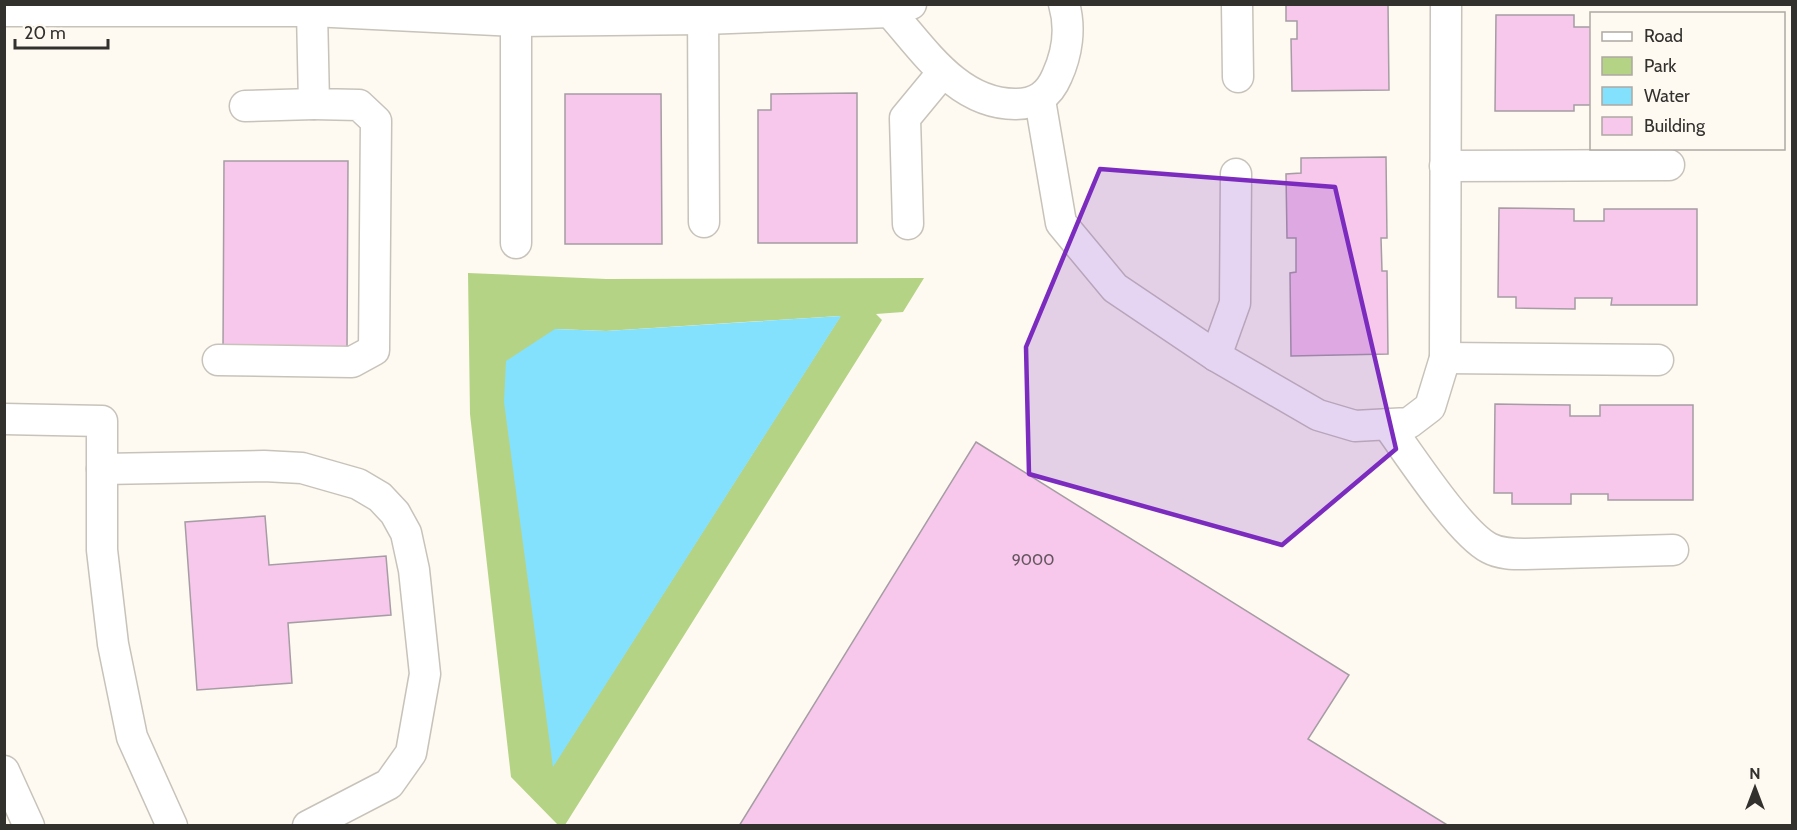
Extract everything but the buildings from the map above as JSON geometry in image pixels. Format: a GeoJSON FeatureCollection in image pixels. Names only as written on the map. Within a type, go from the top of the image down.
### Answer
{"type":"FeatureCollection","features":[{"type":"Feature","properties":{"kind":"street"},"geometry":{"type":"LineString","coordinates":[[4,11],[312,11],[516,21],[703,12],[897,7],[942,72],[958,85],[983,99],[1003,104],[1023,104],[1040,100],[1053,87],[1062,64],[1069,21],[1064,4]]}},
{"type":"Feature","properties":{"kind":"street"},"geometry":{"type":"LineString","coordinates":[[1237,4],[1238,76]]}},
{"type":"Feature","properties":{"kind":"street"},"geometry":{"type":"LineString","coordinates":[[1040,100],[1060,223],[1115,288],[1216,356],[1318,415],[1354,426],[1409,423],[1430,407],[1445,358],[1446,4]]}},
{"type":"Feature","properties":{"kind":"street"},"geometry":{"type":"LineString","coordinates":[[312,11],[314,104]]}},
{"type":"Feature","properties":{"kind":"street"},"geometry":{"type":"LineString","coordinates":[[703,12],[704,222]]}},
{"type":"Feature","properties":{"kind":"street"},"geometry":{"type":"LineString","coordinates":[[516,21],[516,243]]}},
{"type":"Feature","properties":{"kind":"street"},"geometry":{"type":"LineString","coordinates":[[908,224],[905,118],[942,72]]}},
{"type":"Feature","properties":{"kind":"street"},"geometry":{"type":"LineString","coordinates":[[218,360],[352,362],[374,351],[376,121],[359,105],[245,106]]}},
{"type":"Feature","properties":{"kind":"street"},"geometry":{"type":"LineString","coordinates":[[1445,166],[1669,165]]}},
{"type":"Feature","properties":{"kind":"street"},"geometry":{"type":"LineString","coordinates":[[1216,356],[1235,303],[1236,174]]}},
{"type":"Feature","properties":{"kind":"street"},"geometry":{"type":"LineString","coordinates":[[1445,358],[1658,360]]}},
{"type":"Feature","properties":{"kind":"street"},"geometry":{"type":"LineString","coordinates":[[4,419],[102,421],[102,550],[113,644],[132,737],[172,825]]}},
{"type":"Feature","properties":{"kind":"street"},"geometry":{"type":"LineString","coordinates":[[1387,424],[1468,532],[1490,549],[1504,553],[1525,554],[1673,550]]}},
{"type":"Feature","properties":{"kind":"street"},"geometry":{"type":"LineString","coordinates":[[102,470],[264,466],[302,468],[358,484],[380,497],[394,513],[406,533],[414,570],[425,674],[411,753],[389,784],[308,825]]}},
{"type":"Feature","properties":{"kind":"street"},"geometry":{"type":"LineString","coordinates":[[4,771],[29,825]]}},
{"type":"Feature","properties":{"kind":"highlighted area"},"geometry":{"type":"Polygon","coordinates":[[[1100,169],[1335,187],[1396,449],[1282,545],[1029,474],[1026,347],[1100,169]]]}},
{"type":"Feature","properties":{"kind":"green space"},"geometry":{"type":"Polygon","coordinates":[[[468,273],[606,279],[924,278],[903,312],[876,314],[882,320],[565,825],[558,825],[511,777],[470,414],[468,273]],[[840,317],[606,331],[555,329],[553,766],[840,317]]]}},
{"type":"Feature","properties":{"kind":"water"},"geometry":{"type":"Polygon","coordinates":[[[841,316],[553,767],[504,402],[506,361],[555,329],[606,331],[841,316]]]}}]}
